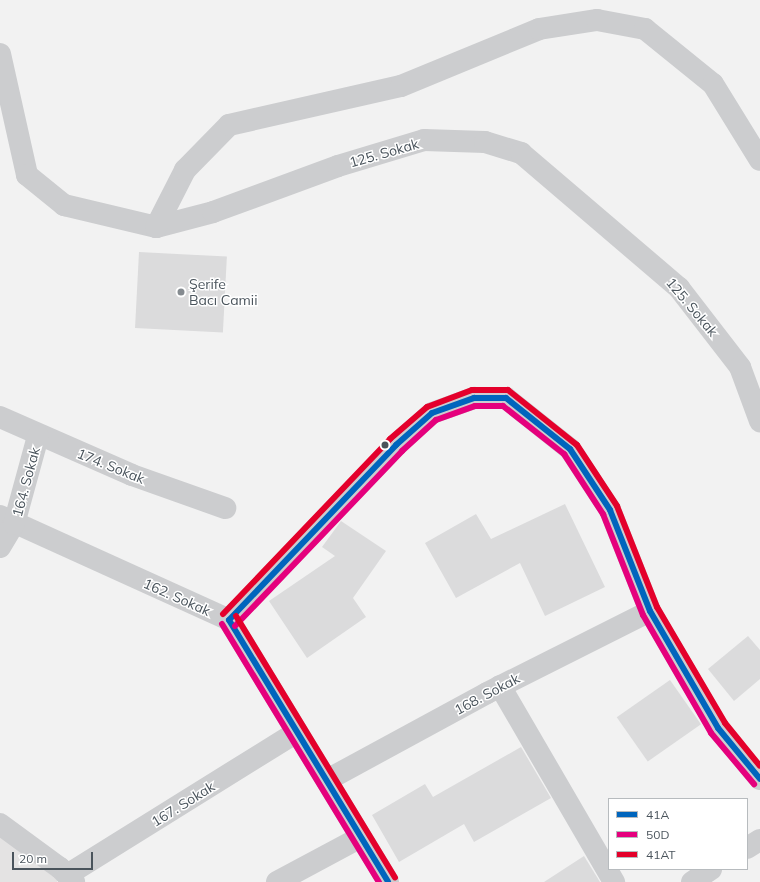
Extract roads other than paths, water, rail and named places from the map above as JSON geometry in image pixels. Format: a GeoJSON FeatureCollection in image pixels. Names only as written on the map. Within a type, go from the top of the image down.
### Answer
{"type":"FeatureCollection","features":[{"type":"Feature","properties":{"kind":"street"},"geometry":{"type":"LineString","coordinates":[[156,227],[185,170],[229,126],[401,86],[539,29],[597,20],[645,29],[713,84],[760,160]]}},
{"type":"Feature","properties":{"kind":"street","name":"125. Sokak"},"geometry":{"type":"LineString","coordinates":[[0,54],[27,175],[64,205],[156,227],[213,212],[338,166],[424,140],[486,142],[521,153],[679,288],[740,367],[760,421]]}},
{"type":"Feature","properties":{"kind":"street"},"geometry":{"type":"LineString","coordinates":[[229,620],[396,445],[432,413],[474,398],[506,398],[570,449],[610,510],[650,611],[718,728],[760,779]]}},
{"type":"Feature","properties":{"kind":"street","name":"174. Sokak"},"geometry":{"type":"LineString","coordinates":[[0,418],[38,436],[225,508]]}},
{"type":"Feature","properties":{"kind":"street","name":"164. Sokak"},"geometry":{"type":"LineString","coordinates":[[0,547],[7,520],[38,436]]}},
{"type":"Feature","properties":{"kind":"street","name":"162. Sokak"},"geometry":{"type":"LineString","coordinates":[[7,520],[229,620],[388,882]]}},
{"type":"Feature","properties":{"kind":"street","name":"168. Sokak"},"geometry":{"type":"LineString","coordinates":[[327,780],[500,686],[650,611]]}},
{"type":"Feature","properties":{"kind":"street"},"geometry":{"type":"LineString","coordinates":[[500,686],[614,882]]}},
{"type":"Feature","properties":{"kind":"street","name":"167. Sokak"},"geometry":{"type":"LineString","coordinates":[[70,878],[297,732]]}},
{"type":"Feature","properties":{"kind":"street"},"geometry":{"type":"LineString","coordinates":[[0,824],[70,878]]}},
{"type":"Feature","properties":{"kind":"street"},"geometry":{"type":"LineString","coordinates":[[278,882],[361,837]]}},
{"type":"Feature","properties":{"kind":"street"},"geometry":{"type":"LineString","coordinates":[[748,847],[760,840]]}},
{"type":"Feature","properties":{"kind":"street"},"geometry":{"type":"LineString","coordinates":[[692,882],[710,870]]}},
{"type":"Feature","properties":{"kind":"place","name":"Şerife Bacı Camii"},"geometry":{"type":"Point","coordinates":[181,292]}}]}
